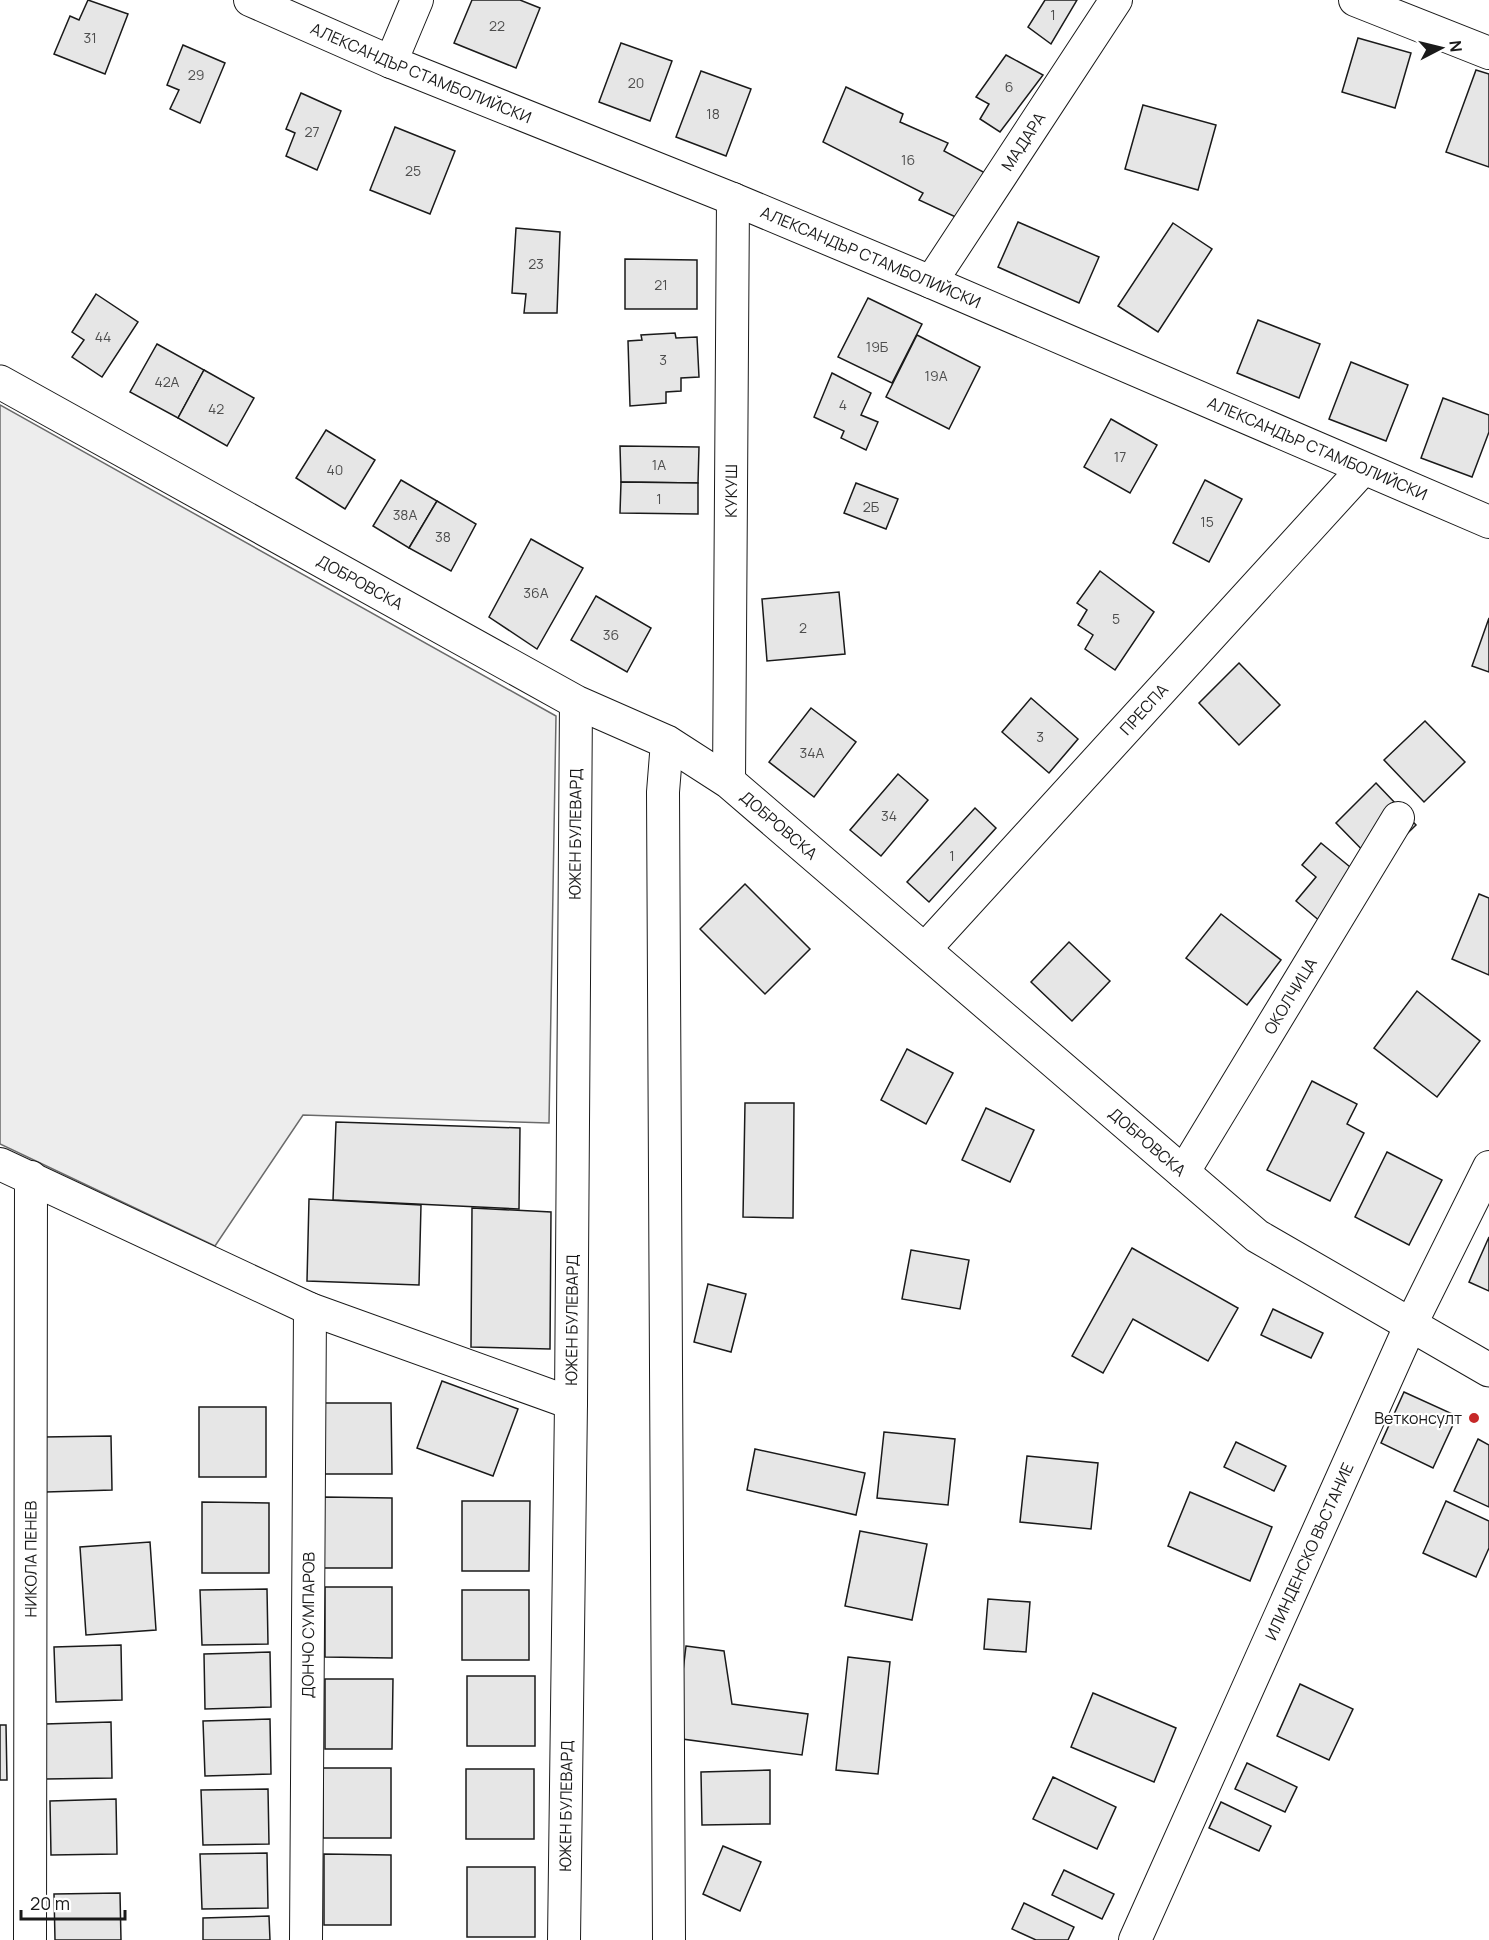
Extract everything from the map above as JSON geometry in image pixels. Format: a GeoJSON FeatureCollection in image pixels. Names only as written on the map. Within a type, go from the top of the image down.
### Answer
{"type":"FeatureCollection","features":[{"type":"Feature","properties":{"kind":"street","name":"АЛЕКСАНДЪР СТАМБОЛИЙСКИ"},"geometry":{"type":"LineString","coordinates":[[249,0],[391,62],[733,199],[932,282],[1489,522]]}},
{"type":"Feature","properties":{"kind":"street"},"geometry":{"type":"LineString","coordinates":[[391,62],[417,0]]}},
{"type":"Feature","properties":{"kind":"street","name":"МАДАРА"},"geometry":{"type":"LineString","coordinates":[[932,282],[1116,0]]}},
{"type":"Feature","properties":{"kind":"street"},"geometry":{"type":"LineString","coordinates":[[1355,0],[1489,53]]}},
{"type":"Feature","properties":{"kind":"street","name":"КУКУШ"},"geometry":{"type":"LineString","coordinates":[[729,782],[733,199]]}},
{"type":"Feature","properties":{"kind":"street","name":"ДОБРОВСКА"},"geometry":{"type":"LineString","coordinates":[[0,382],[576,702],[667,742],[729,782],[1257,1236],[1489,1370]]}},
{"type":"Feature","properties":{"kind":"street","name":"ПРЕСПА"},"geometry":{"type":"LineString","coordinates":[[924,950],[1363,469]]}},
{"type":"Feature","properties":{"kind":"street","name":"ЮЖЕН БУЛЕВАРД"},"geometry":{"type":"LineString","coordinates":[[564,1940],[571,1404],[576,702]]}},
{"type":"Feature","properties":{"kind":"street"},"geometry":{"type":"LineString","coordinates":[[667,742],[663,804],[669,1940]]}},
{"type":"Feature","properties":{"kind":"street","name":"ОКОЛЧИЦА"},"geometry":{"type":"LineString","coordinates":[[1183,1173],[1398,818]]}},
{"type":"Feature","properties":{"kind":"street"},"geometry":{"type":"LineString","coordinates":[[0,1164],[310,1309],[571,1404]]}},
{"type":"Feature","properties":{"kind":"street","name":"ИЛИНДЕНСКО ВЪСТАНИЕ"},"geometry":{"type":"LineString","coordinates":[[1135,1940],[1411,1324],[1489,1167]]}},
{"type":"Feature","properties":{"kind":"street","name":"НИКОЛА ПЕНЕВ"},"geometry":{"type":"LineString","coordinates":[[30,1940],[31,1177]]}},
{"type":"Feature","properties":{"kind":"street","name":"ДОНЧО СУМПАРОВ"},"geometry":{"type":"LineString","coordinates":[[306,1940],[310,1309]]}},
{"type":"Feature","properties":{"kind":"shaded area"},"geometry":{"type":"Polygon","coordinates":[[[0,405],[556,716],[549,1123],[303,1115],[215,1246],[0,1144],[0,405]]]}},
{"type":"Feature","properties":{"kind":"building"},"geometry":{"type":"Polygon","coordinates":[[[88,0],[128,14],[105,74],[54,54],[70,16],[79,20],[88,0]]]}},
{"type":"Feature","properties":{"kind":"building"},"geometry":{"type":"Polygon","coordinates":[[[472,0],[520,0],[540,8],[516,68],[454,43],[472,0]]]}},
{"type":"Feature","properties":{"kind":"building"},"geometry":{"type":"Polygon","coordinates":[[[1045,0],[1077,0],[1051,44],[1028,27],[1045,0]]]}},
{"type":"Feature","properties":{"kind":"building"},"geometry":{"type":"Polygon","coordinates":[[[1358,38],[1411,53],[1395,108],[1342,92],[1358,38]]]}},
{"type":"Feature","properties":{"kind":"building"},"geometry":{"type":"Polygon","coordinates":[[[621,43],[672,61],[650,121],[599,102],[621,43]]]}},
{"type":"Feature","properties":{"kind":"building"},"geometry":{"type":"Polygon","coordinates":[[[183,45],[225,63],[200,123],[170,109],[179,90],[167,85],[183,45]]]}},
{"type":"Feature","properties":{"kind":"building"},"geometry":{"type":"Polygon","coordinates":[[[1006,55],[1043,75],[1000,132],[980,119],[989,104],[976,97],[1006,55]]]}},
{"type":"Feature","properties":{"kind":"building"},"geometry":{"type":"Polygon","coordinates":[[[1476,70],[1489,74],[1489,167],[1446,152],[1476,70]]]}},
{"type":"Feature","properties":{"kind":"building"},"geometry":{"type":"Polygon","coordinates":[[[701,71],[751,89],[726,156],[676,137],[701,71]]]}},
{"type":"Feature","properties":{"kind":"building"},"geometry":{"type":"Polygon","coordinates":[[[846,87],[903,114],[900,122],[948,143],[944,151],[987,174],[960,219],[919,200],[923,193],[823,142],[846,87]]]}},
{"type":"Feature","properties":{"kind":"building"},"geometry":{"type":"Polygon","coordinates":[[[301,93],[341,111],[317,170],[286,156],[295,133],[286,129],[301,93]]]}},
{"type":"Feature","properties":{"kind":"building"},"geometry":{"type":"Polygon","coordinates":[[[1143,105],[1216,125],[1198,190],[1125,169],[1143,105]]]}},
{"type":"Feature","properties":{"kind":"building"},"geometry":{"type":"Polygon","coordinates":[[[395,127],[455,151],[430,214],[370,190],[395,127]]]}},
{"type":"Feature","properties":{"kind":"building"},"geometry":{"type":"Polygon","coordinates":[[[1018,222],[1099,257],[1079,303],[998,267],[1018,222]]]}},
{"type":"Feature","properties":{"kind":"building"},"geometry":{"type":"Polygon","coordinates":[[[1173,223],[1212,249],[1158,332],[1118,306],[1173,223]]]}},
{"type":"Feature","properties":{"kind":"building"},"geometry":{"type":"Polygon","coordinates":[[[516,228],[560,232],[557,313],[524,313],[526,294],[512,293],[516,228]]]}},
{"type":"Feature","properties":{"kind":"building"},"geometry":{"type":"Polygon","coordinates":[[[625,259],[697,260],[697,309],[625,309],[625,259]]]}},
{"type":"Feature","properties":{"kind":"building"},"geometry":{"type":"Polygon","coordinates":[[[96,294],[138,322],[102,377],[72,357],[84,340],[72,332],[96,294]]]}},
{"type":"Feature","properties":{"kind":"building"},"geometry":{"type":"Polygon","coordinates":[[[868,298],[922,324],[892,383],[838,357],[868,298]]]}},
{"type":"Feature","properties":{"kind":"building"},"geometry":{"type":"Polygon","coordinates":[[[1258,320],[1320,344],[1299,398],[1237,373],[1258,320]]]}},
{"type":"Feature","properties":{"kind":"building"},"geometry":{"type":"Polygon","coordinates":[[[675,333],[676,338],[697,337],[699,377],[681,378],[681,391],[666,392],[666,403],[630,406],[628,341],[642,340],[641,335],[675,333]]]}},
{"type":"Feature","properties":{"kind":"building"},"geometry":{"type":"Polygon","coordinates":[[[917,335],[980,367],[949,429],[886,397],[917,335]]]}},
{"type":"Feature","properties":{"kind":"building"},"geometry":{"type":"Polygon","coordinates":[[[157,344],[204,370],[178,418],[130,392],[157,344]]]}},
{"type":"Feature","properties":{"kind":"building"},"geometry":{"type":"Polygon","coordinates":[[[1351,362],[1408,385],[1386,441],[1329,419],[1351,362]]]}},
{"type":"Feature","properties":{"kind":"building"},"geometry":{"type":"Polygon","coordinates":[[[204,370],[254,398],[227,446],[178,418],[204,370]]]}},
{"type":"Feature","properties":{"kind":"building"},"geometry":{"type":"Polygon","coordinates":[[[832,373],[871,393],[861,415],[878,422],[866,450],[841,438],[844,431],[814,417],[832,373]]]}},
{"type":"Feature","properties":{"kind":"building"},"geometry":{"type":"Polygon","coordinates":[[[1443,398],[1489,415],[1489,432],[1472,477],[1421,458],[1443,398]]]}},
{"type":"Feature","properties":{"kind":"building"},"geometry":{"type":"Polygon","coordinates":[[[1111,419],[1157,445],[1130,493],[1084,467],[1111,419]]]}},
{"type":"Feature","properties":{"kind":"building"},"geometry":{"type":"Polygon","coordinates":[[[326,430],[375,460],[345,509],[296,478],[326,430]]]}},
{"type":"Feature","properties":{"kind":"building"},"geometry":{"type":"Polygon","coordinates":[[[620,446],[699,447],[698,483],[621,482],[620,446]]]}},
{"type":"Feature","properties":{"kind":"building"},"geometry":{"type":"Polygon","coordinates":[[[401,480],[437,501],[409,548],[373,526],[401,480]]]}},
{"type":"Feature","properties":{"kind":"building"},"geometry":{"type":"Polygon","coordinates":[[[1205,480],[1242,499],[1209,562],[1173,543],[1205,480]]]}},
{"type":"Feature","properties":{"kind":"building"},"geometry":{"type":"Polygon","coordinates":[[[621,482],[698,483],[698,514],[620,513],[621,482]]]}},
{"type":"Feature","properties":{"kind":"building"},"geometry":{"type":"Polygon","coordinates":[[[856,483],[898,499],[886,529],[844,513],[856,483]]]}},
{"type":"Feature","properties":{"kind":"building"},"geometry":{"type":"Polygon","coordinates":[[[437,501],[476,524],[451,571],[409,548],[437,501]]]}},
{"type":"Feature","properties":{"kind":"building"},"geometry":{"type":"Polygon","coordinates":[[[531,539],[583,568],[537,649],[489,617],[531,539]]]}},
{"type":"Feature","properties":{"kind":"building"},"geometry":{"type":"Polygon","coordinates":[[[1100,571],[1154,612],[1115,670],[1085,649],[1093,635],[1078,625],[1087,610],[1077,603],[1100,571]]]}},
{"type":"Feature","properties":{"kind":"building"},"geometry":{"type":"Polygon","coordinates":[[[839,592],[845,654],[767,661],[762,599],[839,592]]]}},
{"type":"Feature","properties":{"kind":"building"},"geometry":{"type":"Polygon","coordinates":[[[596,596],[651,628],[627,672],[571,640],[596,596]]]}},
{"type":"Feature","properties":{"kind":"building"},"geometry":{"type":"Polygon","coordinates":[[[1489,618],[1489,672],[1472,666],[1489,618]]]}},
{"type":"Feature","properties":{"kind":"building"},"geometry":{"type":"Polygon","coordinates":[[[1239,663],[1280,705],[1239,745],[1199,703],[1239,663]]]}},
{"type":"Feature","properties":{"kind":"building"},"geometry":{"type":"Polygon","coordinates":[[[1031,698],[1078,739],[1049,773],[1002,732],[1031,698]]]}},
{"type":"Feature","properties":{"kind":"building"},"geometry":{"type":"Polygon","coordinates":[[[811,708],[856,742],[814,797],[769,762],[811,708]]]}},
{"type":"Feature","properties":{"kind":"building"},"geometry":{"type":"Polygon","coordinates":[[[1425,721],[1465,762],[1424,802],[1384,760],[1425,721]]]}},
{"type":"Feature","properties":{"kind":"building"},"geometry":{"type":"Polygon","coordinates":[[[898,774],[928,800],[881,856],[850,830],[898,774]]]}},
{"type":"Feature","properties":{"kind":"building"},"geometry":{"type":"Polygon","coordinates":[[[1376,783],[1416,825],[1376,864],[1336,823],[1376,783]]]}},
{"type":"Feature","properties":{"kind":"building"},"geometry":{"type":"Polygon","coordinates":[[[975,808],[996,828],[929,902],[907,882],[975,808]]]}},
{"type":"Feature","properties":{"kind":"building"},"geometry":{"type":"Polygon","coordinates":[[[1321,843],[1361,876],[1321,922],[1296,901],[1316,877],[1302,865],[1321,843]]]}},
{"type":"Feature","properties":{"kind":"building"},"geometry":{"type":"Polygon","coordinates":[[[745,884],[810,949],[765,994],[700,929],[745,884]]]}},
{"type":"Feature","properties":{"kind":"building"},"geometry":{"type":"Polygon","coordinates":[[[1479,894],[1489,898],[1489,975],[1452,959],[1479,894]]]}},
{"type":"Feature","properties":{"kind":"building"},"geometry":{"type":"Polygon","coordinates":[[[1221,914],[1281,960],[1247,1005],[1186,958],[1221,914]]]}},
{"type":"Feature","properties":{"kind":"building"},"geometry":{"type":"Polygon","coordinates":[[[1069,942],[1110,981],[1072,1021],[1031,982],[1069,942]]]}},
{"type":"Feature","properties":{"kind":"building"},"geometry":{"type":"Polygon","coordinates":[[[1417,991],[1480,1041],[1437,1097],[1374,1048],[1417,991]]]}},
{"type":"Feature","properties":{"kind":"building"},"geometry":{"type":"Polygon","coordinates":[[[907,1049],[953,1073],[926,1124],[881,1100],[907,1049]]]}},
{"type":"Feature","properties":{"kind":"building"},"geometry":{"type":"Polygon","coordinates":[[[1312,1081],[1357,1104],[1347,1124],[1364,1133],[1330,1201],[1267,1170],[1312,1081]]]}},
{"type":"Feature","properties":{"kind":"building"},"geometry":{"type":"Polygon","coordinates":[[[745,1103],[794,1103],[793,1218],[743,1217],[745,1103]]]}},
{"type":"Feature","properties":{"kind":"building"},"geometry":{"type":"Polygon","coordinates":[[[986,1108],[1034,1130],[1010,1182],[962,1160],[986,1108]]]}},
{"type":"Feature","properties":{"kind":"building"},"geometry":{"type":"Polygon","coordinates":[[[336,1122],[520,1128],[519,1209],[333,1200],[336,1122]]]}},
{"type":"Feature","properties":{"kind":"building"},"geometry":{"type":"Polygon","coordinates":[[[1387,1152],[1442,1180],[1409,1245],[1355,1217],[1387,1152]]]}},
{"type":"Feature","properties":{"kind":"building"},"geometry":{"type":"Polygon","coordinates":[[[309,1199],[421,1205],[419,1285],[307,1281],[309,1199]]]}},
{"type":"Feature","properties":{"kind":"building"},"geometry":{"type":"Polygon","coordinates":[[[472,1208],[551,1212],[550,1349],[471,1347],[472,1208]]]}},
{"type":"Feature","properties":{"kind":"building"},"geometry":{"type":"Polygon","coordinates":[[[1489,1237],[1489,1291],[1469,1282],[1489,1237]]]}},
{"type":"Feature","properties":{"kind":"building"},"geometry":{"type":"Polygon","coordinates":[[[1132,1248],[1238,1308],[1208,1361],[1133,1319],[1103,1373],[1072,1356],[1132,1248]]]}},
{"type":"Feature","properties":{"kind":"building"},"geometry":{"type":"Polygon","coordinates":[[[911,1250],[969,1260],[960,1309],[902,1299],[911,1250]]]}},
{"type":"Feature","properties":{"kind":"building"},"geometry":{"type":"Polygon","coordinates":[[[708,1284],[746,1294],[731,1352],[694,1342],[708,1284]]]}},
{"type":"Feature","properties":{"kind":"building"},"geometry":{"type":"Polygon","coordinates":[[[1273,1309],[1323,1333],[1311,1358],[1261,1335],[1273,1309]]]}},
{"type":"Feature","properties":{"kind":"building"},"geometry":{"type":"Polygon","coordinates":[[[442,1381],[518,1409],[493,1476],[417,1448],[442,1381]]]}},
{"type":"Feature","properties":{"kind":"building"},"geometry":{"type":"Polygon","coordinates":[[[1404,1392],[1457,1416],[1433,1468],[1381,1443],[1404,1392]]]}},
{"type":"Feature","properties":{"kind":"building"},"geometry":{"type":"Polygon","coordinates":[[[324,1403],[391,1403],[392,1474],[324,1474],[324,1403]]]}},
{"type":"Feature","properties":{"kind":"building"},"geometry":{"type":"Polygon","coordinates":[[[199,1407],[266,1407],[266,1477],[199,1477],[199,1407]]]}},
{"type":"Feature","properties":{"kind":"building"},"geometry":{"type":"Polygon","coordinates":[[[884,1432],[955,1439],[948,1505],[877,1498],[884,1432]]]}},
{"type":"Feature","properties":{"kind":"building"},"geometry":{"type":"Polygon","coordinates":[[[111,1436],[112,1490],[46,1492],[44,1437],[111,1436]]]}},
{"type":"Feature","properties":{"kind":"building"},"geometry":{"type":"Polygon","coordinates":[[[1478,1439],[1489,1445],[1489,1507],[1454,1491],[1478,1439]]]}},
{"type":"Feature","properties":{"kind":"building"},"geometry":{"type":"Polygon","coordinates":[[[1236,1442],[1286,1466],[1274,1491],[1224,1467],[1236,1442]]]}},
{"type":"Feature","properties":{"kind":"building"},"geometry":{"type":"Polygon","coordinates":[[[755,1449],[865,1473],[856,1515],[747,1490],[755,1449]]]}},
{"type":"Feature","properties":{"kind":"building"},"geometry":{"type":"Polygon","coordinates":[[[1027,1456],[1098,1463],[1091,1529],[1020,1522],[1027,1456]]]}},
{"type":"Feature","properties":{"kind":"building"},"geometry":{"type":"Polygon","coordinates":[[[1190,1492],[1272,1527],[1250,1581],[1168,1546],[1190,1492]]]}},
{"type":"Feature","properties":{"kind":"building"},"geometry":{"type":"Polygon","coordinates":[[[324,1497],[392,1498],[392,1568],[324,1568],[324,1497]]]}},
{"type":"Feature","properties":{"kind":"building"},"geometry":{"type":"Polygon","coordinates":[[[462,1501],[530,1501],[529,1571],[462,1571],[462,1501]]]}},
{"type":"Feature","properties":{"kind":"building"},"geometry":{"type":"Polygon","coordinates":[[[1446,1501],[1489,1521],[1489,1548],[1476,1577],[1423,1553],[1446,1501]]]}},
{"type":"Feature","properties":{"kind":"building"},"geometry":{"type":"Polygon","coordinates":[[[202,1502],[269,1503],[269,1573],[202,1573],[202,1502]]]}},
{"type":"Feature","properties":{"kind":"building"},"geometry":{"type":"Polygon","coordinates":[[[860,1531],[927,1544],[912,1620],[845,1606],[860,1531]]]}},
{"type":"Feature","properties":{"kind":"building"},"geometry":{"type":"Polygon","coordinates":[[[150,1542],[156,1630],[86,1635],[80,1547],[150,1542]]]}},
{"type":"Feature","properties":{"kind":"building"},"geometry":{"type":"Polygon","coordinates":[[[325,1587],[392,1587],[392,1658],[325,1657],[325,1587]]]}},
{"type":"Feature","properties":{"kind":"building"},"geometry":{"type":"Polygon","coordinates":[[[267,1589],[268,1644],[202,1645],[200,1590],[267,1589]]]}},
{"type":"Feature","properties":{"kind":"building"},"geometry":{"type":"Polygon","coordinates":[[[462,1590],[529,1590],[529,1660],[462,1660],[462,1590]]]}},
{"type":"Feature","properties":{"kind":"building"},"geometry":{"type":"Polygon","coordinates":[[[988,1599],[1030,1602],[1026,1652],[984,1649],[988,1599]]]}},
{"type":"Feature","properties":{"kind":"building"},"geometry":{"type":"Polygon","coordinates":[[[121,1645],[122,1700],[56,1702],[54,1647],[121,1645]]]}},
{"type":"Feature","properties":{"kind":"building"},"geometry":{"type":"Polygon","coordinates":[[[686,1646],[724,1651],[732,1704],[808,1714],[802,1755],[675,1738],[686,1646]]]}},
{"type":"Feature","properties":{"kind":"building"},"geometry":{"type":"Polygon","coordinates":[[[270,1652],[271,1707],[205,1709],[204,1654],[270,1652]]]}},
{"type":"Feature","properties":{"kind":"building"},"geometry":{"type":"Polygon","coordinates":[[[848,1657],[890,1662],[878,1774],[836,1770],[848,1657]]]}},
{"type":"Feature","properties":{"kind":"building"},"geometry":{"type":"Polygon","coordinates":[[[467,1676],[535,1676],[535,1746],[467,1746],[467,1676]]]}},
{"type":"Feature","properties":{"kind":"building"},"geometry":{"type":"Polygon","coordinates":[[[325,1679],[393,1679],[392,1749],[325,1749],[325,1679]]]}},
{"type":"Feature","properties":{"kind":"building"},"geometry":{"type":"Polygon","coordinates":[[[1300,1684],[1353,1709],[1329,1760],[1277,1736],[1300,1684]]]}},
{"type":"Feature","properties":{"kind":"building"},"geometry":{"type":"Polygon","coordinates":[[[1093,1693],[1176,1728],[1154,1782],[1071,1747],[1093,1693]]]}},
{"type":"Feature","properties":{"kind":"building"},"geometry":{"type":"Polygon","coordinates":[[[270,1719],[271,1774],[205,1776],[203,1721],[270,1719]]]}},
{"type":"Feature","properties":{"kind":"building"},"geometry":{"type":"Polygon","coordinates":[[[111,1722],[112,1778],[46,1779],[45,1724],[111,1722]]]}},
{"type":"Feature","properties":{"kind":"building"},"geometry":{"type":"Polygon","coordinates":[[[0,1725],[6,1725],[7,1780],[0,1780],[0,1725]]]}},
{"type":"Feature","properties":{"kind":"building"},"geometry":{"type":"Polygon","coordinates":[[[1247,1763],[1297,1787],[1285,1812],[1235,1789],[1247,1763]]]}},
{"type":"Feature","properties":{"kind":"building"},"geometry":{"type":"Polygon","coordinates":[[[323,1768],[391,1768],[391,1838],[323,1838],[323,1768]]]}},
{"type":"Feature","properties":{"kind":"building"},"geometry":{"type":"Polygon","coordinates":[[[466,1769],[534,1769],[534,1839],[466,1839],[466,1769]]]}},
{"type":"Feature","properties":{"kind":"building"},"geometry":{"type":"Polygon","coordinates":[[[770,1770],[770,1824],[702,1825],[701,1772],[770,1770]]]}},
{"type":"Feature","properties":{"kind":"building"},"geometry":{"type":"Polygon","coordinates":[[[1053,1777],[1116,1807],[1097,1849],[1033,1819],[1053,1777]]]}},
{"type":"Feature","properties":{"kind":"building"},"geometry":{"type":"Polygon","coordinates":[[[268,1789],[269,1844],[203,1845],[201,1790],[268,1789]]]}},
{"type":"Feature","properties":{"kind":"building"},"geometry":{"type":"Polygon","coordinates":[[[116,1799],[117,1854],[51,1855],[50,1801],[116,1799]]]}},
{"type":"Feature","properties":{"kind":"building"},"geometry":{"type":"Polygon","coordinates":[[[1221,1802],[1271,1826],[1259,1851],[1209,1828],[1221,1802]]]}},
{"type":"Feature","properties":{"kind":"building"},"geometry":{"type":"Polygon","coordinates":[[[723,1846],[761,1862],[740,1911],[703,1894],[723,1846]]]}},
{"type":"Feature","properties":{"kind":"building"},"geometry":{"type":"Polygon","coordinates":[[[267,1853],[268,1908],[202,1909],[200,1854],[267,1853]]]}},
{"type":"Feature","properties":{"kind":"building"},"geometry":{"type":"Polygon","coordinates":[[[324,1854],[391,1855],[391,1925],[324,1925],[324,1854]]]}},
{"type":"Feature","properties":{"kind":"building"},"geometry":{"type":"Polygon","coordinates":[[[467,1867],[535,1867],[535,1937],[467,1937],[467,1867]]]}},
{"type":"Feature","properties":{"kind":"building"},"geometry":{"type":"Polygon","coordinates":[[[1064,1870],[1114,1894],[1102,1919],[1052,1895],[1064,1870]]]}},
{"type":"Feature","properties":{"kind":"building"},"geometry":{"type":"Polygon","coordinates":[[[120,1893],[121,1940],[55,1940],[54,1894],[120,1893]]]}},
{"type":"Feature","properties":{"kind":"building"},"geometry":{"type":"Polygon","coordinates":[[[1024,1903],[1074,1927],[1068,1940],[1036,1940],[1012,1929],[1024,1903]]]}},
{"type":"Feature","properties":{"kind":"building"},"geometry":{"type":"Polygon","coordinates":[[[269,1916],[270,1940],[203,1940],[203,1918],[269,1916]]]}},
{"type":"Feature","properties":{"kind":"place","name":"Ветконсулт"},"geometry":{"type":"Point","coordinates":[1474,1418]}}]}
